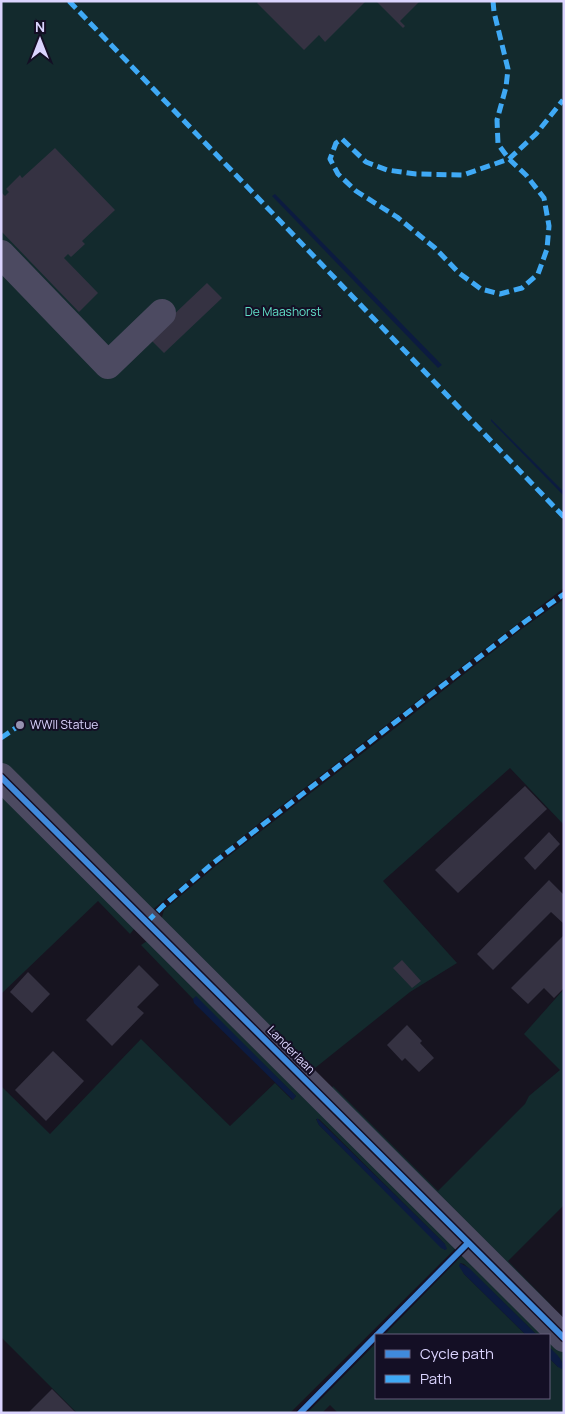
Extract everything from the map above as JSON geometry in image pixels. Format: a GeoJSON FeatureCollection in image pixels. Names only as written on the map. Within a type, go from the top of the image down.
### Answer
{"type":"FeatureCollection","features":[{"type":"Feature","properties":{"kind":"street"},"geometry":{"type":"LineString","coordinates":[[1,254],[108,365],[162,313]]}},
{"type":"Feature","properties":{"kind":"street","name":"Landerlaan"},"geometry":{"type":"LineString","coordinates":[[1,777],[564,1338]]}},
{"type":"Feature","properties":{"kind":"green space","name":"De Maashorst"},"geometry":{"type":"Polygon","coordinates":[[[1,1],[564,1],[564,588],[263,820],[152,910],[1,769],[1,1]]]}},
{"type":"Feature","properties":{"kind":"green space"},"geometry":{"type":"Polygon","coordinates":[[[564,599],[564,825],[510,768],[383,881],[457,963],[410,992],[315,1068],[311,1068],[159,928],[164,910],[217,865],[523,628],[564,599]]]}},
{"type":"Feature","properties":{"kind":"green space"},"geometry":{"type":"Polygon","coordinates":[[[1,786],[138,924],[130,934],[98,901],[1,994],[1,786]]]}},
{"type":"Feature","properties":{"kind":"green space"},"geometry":{"type":"Polygon","coordinates":[[[147,941],[458,1246],[290,1413],[77,1413],[1,1337],[1,1086],[50,1134],[141,1039],[230,1126],[275,1083],[292,1100],[296,1096],[196,997],[193,999],[141,945],[147,941]],[[316,1119],[319,1125],[445,1250],[445,1244],[319,1119],[316,1119]]]}},
{"type":"Feature","properties":{"kind":"green space"},"geometry":{"type":"Polygon","coordinates":[[[564,989],[564,1205],[508,1261],[551,1305],[538,1304],[331,1090],[333,1086],[438,1191],[525,1104],[529,1096],[560,1070],[524,1034],[564,989]]]}},
{"type":"Feature","properties":{"kind":"green space"},"geometry":{"type":"Polygon","coordinates":[[[464,1253],[564,1347],[564,1413],[338,1413],[330,1405],[322,1413],[307,1413],[375,1344],[375,1399],[550,1399],[550,1359],[558,1367],[562,1362],[550,1348],[550,1334],[536,1334],[464,1264],[460,1263],[464,1274],[525,1334],[385,1334],[464,1253]]]}},
{"type":"Feature","properties":{"kind":"water"},"geometry":{"type":"Polygon","coordinates":[[[275,194],[442,365],[438,368],[272,196],[275,194]]]}},
{"type":"Feature","properties":{"kind":"water"},"geometry":{"type":"Polygon","coordinates":[[[491,419],[564,492],[564,496],[491,421],[491,419]]]}},
{"type":"Feature","properties":{"kind":"water"},"geometry":{"type":"Polygon","coordinates":[[[196,996],[296,1096],[293,1100],[194,1003],[193,999],[196,996]]]}},
{"type":"Feature","properties":{"kind":"water"},"geometry":{"type":"Polygon","coordinates":[[[317,1118],[445,1244],[447,1249],[441,1248],[319,1125],[317,1118]]]}},
{"type":"Feature","properties":{"kind":"water"},"geometry":{"type":"Polygon","coordinates":[[[460,1263],[469,1268],[536,1334],[525,1334],[464,1274],[459,1266],[460,1263]]]}},
{"type":"Feature","properties":{"kind":"water"},"geometry":{"type":"Polygon","coordinates":[[[550,1348],[561,1360],[562,1369],[550,1359],[550,1348]]]}},
{"type":"Feature","properties":{"kind":"building"},"geometry":{"type":"Polygon","coordinates":[[[259,1],[366,1],[325,42],[319,35],[304,50],[257,3],[259,1]]]}},
{"type":"Feature","properties":{"kind":"building"},"geometry":{"type":"Polygon","coordinates":[[[376,1],[420,1],[400,21],[405,26],[403,28],[376,1]]]}},
{"type":"Feature","properties":{"kind":"building"},"geometry":{"type":"Polygon","coordinates":[[[55,148],[115,210],[82,241],[85,244],[71,257],[68,254],[64,258],[98,293],[79,312],[1,231],[1,192],[5,196],[9,192],[6,189],[20,175],[22,178],[55,148]]]}},
{"type":"Feature","properties":{"kind":"building"},"geometry":{"type":"Polygon","coordinates":[[[207,283],[222,298],[164,353],[149,338],[207,283]]]}},
{"type":"Feature","properties":{"kind":"building"},"geometry":{"type":"Polygon","coordinates":[[[525,786],[547,809],[458,893],[435,870],[525,786]]]}},
{"type":"Feature","properties":{"kind":"building"},"geometry":{"type":"Polygon","coordinates":[[[549,832],[560,844],[535,870],[524,858],[549,832]]]}},
{"type":"Feature","properties":{"kind":"building"},"geometry":{"type":"Polygon","coordinates":[[[549,880],[564,895],[564,924],[551,912],[493,970],[477,954],[549,880]]]}},
{"type":"Feature","properties":{"kind":"building"},"geometry":{"type":"Polygon","coordinates":[[[564,935],[564,988],[554,998],[544,988],[528,1004],[511,988],[564,935]]]}},
{"type":"Feature","properties":{"kind":"building"},"geometry":{"type":"Polygon","coordinates":[[[402,960],[421,981],[412,988],[393,968],[402,960]]]}},
{"type":"Feature","properties":{"kind":"building"},"geometry":{"type":"Polygon","coordinates":[[[139,965],[159,985],[137,1007],[144,1013],[112,1046],[86,1020],[139,965]]]}},
{"type":"Feature","properties":{"kind":"building"},"geometry":{"type":"Polygon","coordinates":[[[28,972],[50,994],[32,1013],[10,992],[28,972]]]}},
{"type":"Feature","properties":{"kind":"building"},"geometry":{"type":"Polygon","coordinates":[[[407,1025],[434,1058],[419,1072],[405,1058],[402,1061],[387,1045],[407,1025]]]}},
{"type":"Feature","properties":{"kind":"building"},"geometry":{"type":"Polygon","coordinates":[[[53,1051],[84,1081],[46,1121],[15,1090],[53,1051]]]}},
{"type":"Feature","properties":{"kind":"building"},"geometry":{"type":"Polygon","coordinates":[[[52,1389],[76,1413],[28,1413],[52,1389]]]}},
{"type":"Feature","properties":{"kind":"marked path"},"geometry":{"type":"LineString","coordinates":[[69,1],[564,517]]}},
{"type":"Feature","properties":{"kind":"marked path"},"geometry":{"type":"LineString","coordinates":[[493,1],[508,69],[506,87],[497,120],[498,144],[509,159],[526,175],[544,198],[549,226],[547,249],[538,274],[522,288],[500,294],[481,289],[459,273],[435,248],[397,217],[356,191],[338,174],[330,159],[336,143],[342,139],[366,162],[387,170],[416,174],[463,175],[509,159],[536,134],[563,100]]}},
{"type":"Feature","properties":{"kind":"marked path"},"geometry":{"type":"LineString","coordinates":[[147,922],[212,864],[526,621],[564,594]]}},
{"type":"Feature","properties":{"kind":"marked path"},"geometry":{"type":"LineString","coordinates":[[1,738],[20,725]]}},
{"type":"Feature","properties":{"kind":"cycle path"},"geometry":{"type":"LineString","coordinates":[[1,777],[564,1338]]}},
{"type":"Feature","properties":{"kind":"cycle path"},"geometry":{"type":"LineString","coordinates":[[378,1334],[468,1243]]}},
{"type":"Feature","properties":{"kind":"cycle path"},"geometry":{"type":"LineString","coordinates":[[300,1413],[375,1337]]}},
{"type":"Feature","properties":{"kind":"place","name":"WWII Statue"},"geometry":{"type":"Point","coordinates":[20,725]}}]}
